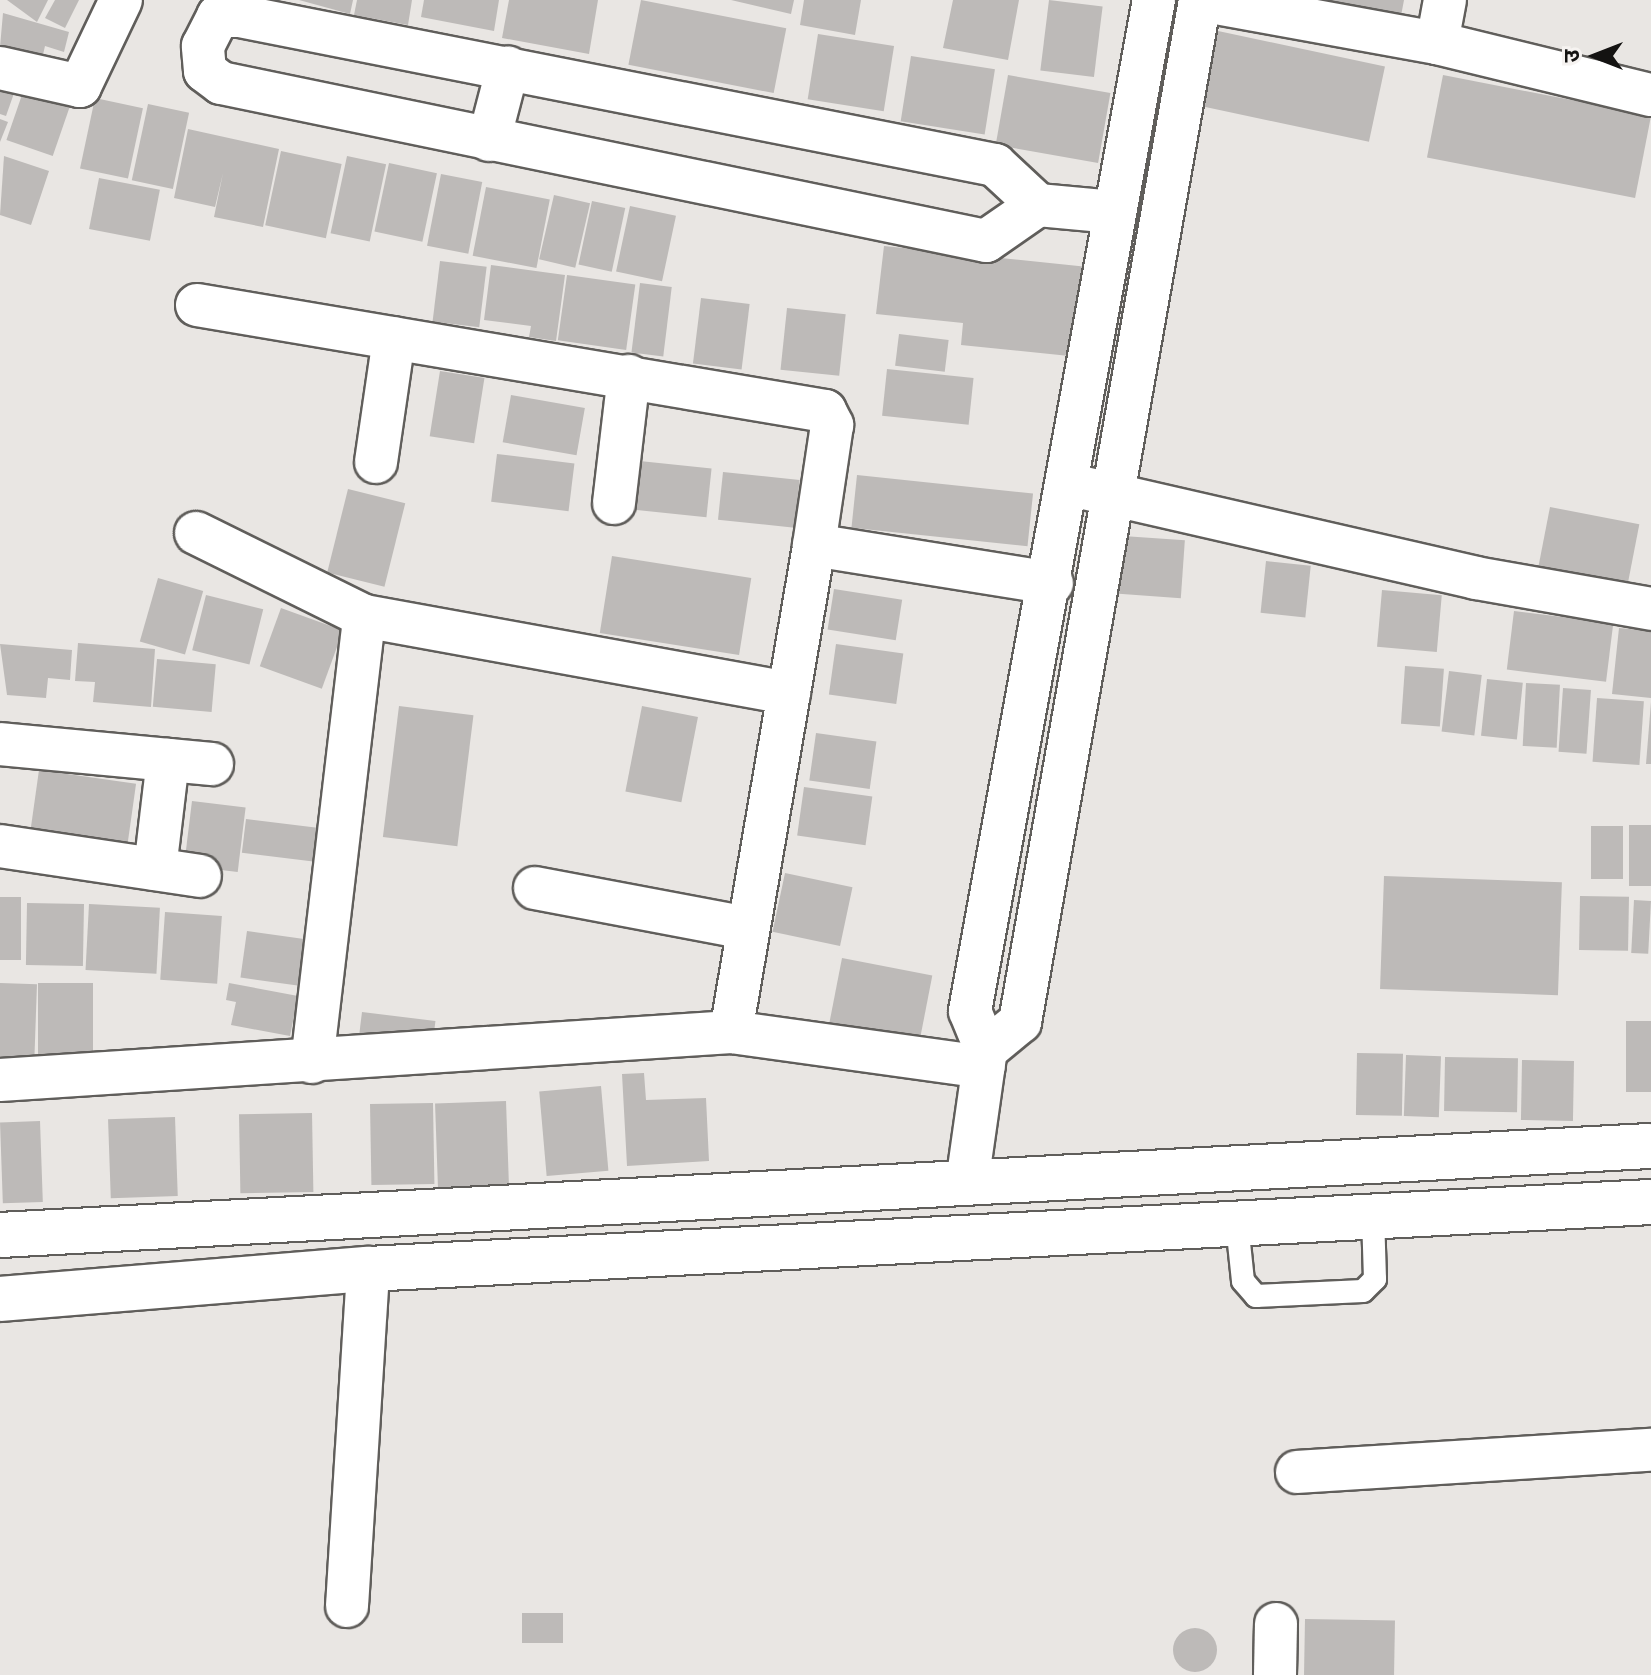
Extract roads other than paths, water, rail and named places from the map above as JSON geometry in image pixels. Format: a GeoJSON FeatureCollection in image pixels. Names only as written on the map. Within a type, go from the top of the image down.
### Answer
{"type":"FeatureCollection","features":[{"type":"Feature","properties":{"kind":"street"},"geometry":{"type":"LineString","coordinates":[[0,68],[80,86],[121,0]]}},
{"type":"Feature","properties":{"kind":"street"},"geometry":{"type":"LineString","coordinates":[[967,1183],[985,1058],[970,1011],[1052,583],[1114,212],[1154,0]]}},
{"type":"Feature","properties":{"kind":"street"},"geometry":{"type":"LineString","coordinates":[[985,1058],[1020,1022],[1200,0],[1437,43],[1651,95]]}},
{"type":"Feature","properties":{"kind":"street"},"geometry":{"type":"LineString","coordinates":[[1437,43],[1445,0]]}},
{"type":"Feature","properties":{"kind":"street"},"geometry":{"type":"LineString","coordinates":[[1038,205],[986,241],[221,83],[205,71],[203,46],[218,16],[239,16],[995,165],[1038,205],[1114,212]]}},
{"type":"Feature","properties":{"kind":"street"},"geometry":{"type":"LineString","coordinates":[[489,140],[508,67]]}},
{"type":"Feature","properties":{"kind":"street"},"geometry":{"type":"LineString","coordinates":[[197,305],[629,376],[830,415],[814,545],[731,1032]]}},
{"type":"Feature","properties":{"kind":"street"},"geometry":{"type":"LineString","coordinates":[[376,462],[394,338]]}},
{"type":"Feature","properties":{"kind":"street"},"geometry":{"type":"LineString","coordinates":[[614,503],[629,376]]}},
{"type":"Feature","properties":{"kind":"street"},"geometry":{"type":"LineString","coordinates":[[1067,484],[1476,578],[1651,609]]}},
{"type":"Feature","properties":{"kind":"street"},"geometry":{"type":"LineString","coordinates":[[196,533],[364,616],[789,693]]}},
{"type":"Feature","properties":{"kind":"street"},"geometry":{"type":"LineString","coordinates":[[814,545],[1052,583]]}},
{"type":"Feature","properties":{"kind":"street"},"geometry":{"type":"LineString","coordinates":[[312,1062],[364,616]]}},
{"type":"Feature","properties":{"kind":"street"},"geometry":{"type":"LineString","coordinates":[[0,744],[212,764]]}},
{"type":"Feature","properties":{"kind":"street"},"geometry":{"type":"LineString","coordinates":[[155,869],[168,760]]}},
{"type":"Feature","properties":{"kind":"street"},"geometry":{"type":"LineString","coordinates":[[0,846],[200,876]]}},
{"type":"Feature","properties":{"kind":"street"},"geometry":{"type":"LineString","coordinates":[[535,888],[747,928]]}},
{"type":"Feature","properties":{"kind":"street"},"geometry":{"type":"LineString","coordinates":[[0,1080],[312,1062],[731,1032],[985,1058]]}},
{"type":"Feature","properties":{"kind":"street"},"geometry":{"type":"LineString","coordinates":[[0,1235],[1651,1146]]}},
{"type":"Feature","properties":{"kind":"street"},"geometry":{"type":"LineString","coordinates":[[0,1299],[368,1269],[1651,1202]]}},
{"type":"Feature","properties":{"kind":"street"},"geometry":{"type":"LineString","coordinates":[[347,1606],[368,1269]]}},
{"type":"Feature","properties":{"kind":"street"},"geometry":{"type":"LineString","coordinates":[[1297,1472],[1651,1450]]}},
{"type":"Feature","properties":{"kind":"street"},"geometry":{"type":"LineString","coordinates":[[1275,1675],[1276,1624]]}},
{"type":"Feature","properties":{"kind":"lane"},"geometry":{"type":"LineString","coordinates":[[1237,1224],[1243,1281],[1256,1296],[1363,1291],[1375,1279],[1373,1216]]}}]}
